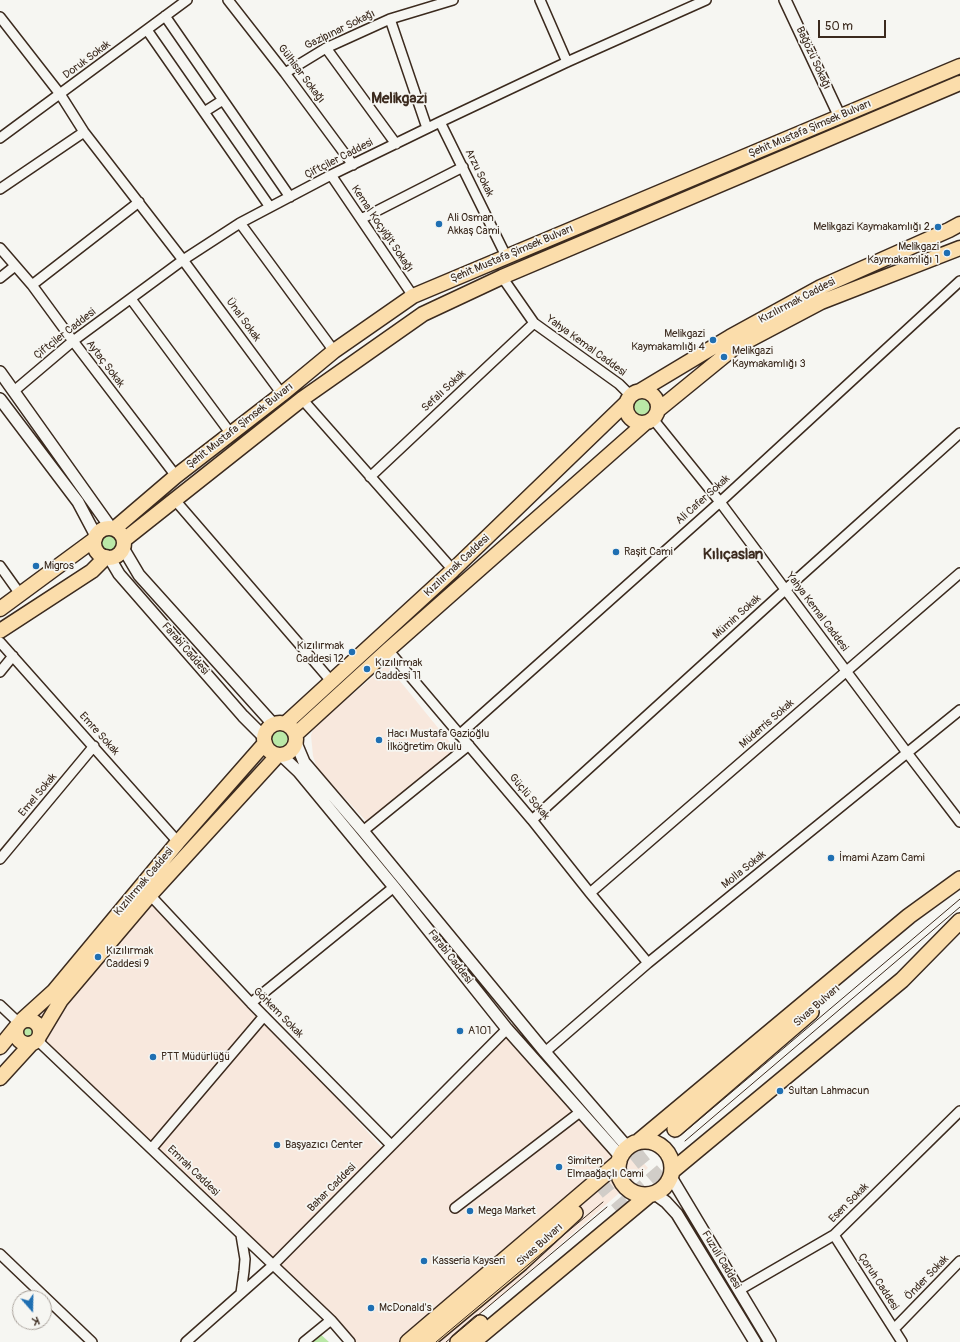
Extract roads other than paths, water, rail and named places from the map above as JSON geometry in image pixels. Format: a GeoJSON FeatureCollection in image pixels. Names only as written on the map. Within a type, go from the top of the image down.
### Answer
{"type":"FeatureCollection","features":[{"type":"Feature","properties":{"kind":"highway"},"geometry":{"type":"LineString","coordinates":[[408,1342],[627,1152],[909,916],[960,879]]}},
{"type":"Feature","properties":{"kind":"highway","name":"Sivas Bulvarı"},"geometry":{"type":"LineString","coordinates":[[675,1129],[960,883]]}},
{"type":"Feature","properties":{"kind":"highway"},"geometry":{"type":"LineString","coordinates":[[687,1149],[960,920]]}},
{"type":"Feature","properties":{"kind":"highway"},"geometry":{"type":"LineString","coordinates":[[473,1342],[652,1194],[665,1187],[672,1174],[902,980],[960,920]]}},
{"type":"Feature","properties":{"kind":"highway"},"geometry":{"type":"LineString","coordinates":[[652,1194],[643,1195],[632,1192],[624,1184],[619,1174],[627,1152],[650,1142],[661,1146],[669,1154],[672,1174]]}},
{"type":"Feature","properties":{"kind":"highway","name":"Sivas Bulvarı"},"geometry":{"type":"LineString","coordinates":[[426,1342],[520,1263],[598,1192]]}},
{"type":"Feature","properties":{"kind":"highway","name":"Sivas Bulvarı"},"geometry":{"type":"LineString","coordinates":[[458,1342],[616,1211]]}},
{"type":"Feature","properties":{"kind":"main road","name":"Şehit Mustafa Şimsek Bulvarı"},"geometry":{"type":"LineString","coordinates":[[113,529],[176,476],[282,394],[334,351],[413,296],[959,66]]}},
{"type":"Feature","properties":{"kind":"main road","name":"Şehit Mustafa Şimsek Bulvarı"},"geometry":{"type":"LineString","coordinates":[[123,544],[174,499],[302,399],[423,314],[502,277],[960,83]]}},
{"type":"Feature","properties":{"kind":"main road","name":"Kızılırmak Caddesi"},"geometry":{"type":"LineString","coordinates":[[280,724],[332,682],[453,570],[632,397],[730,337],[821,288],[960,224]]}},
{"type":"Feature","properties":{"kind":"main road","name":"Kızılırmak Caddesi"},"geometry":{"type":"LineString","coordinates":[[296,739],[388,650],[734,348],[821,302],[960,248]]}},
{"type":"Feature","properties":{"kind":"main road"},"geometry":{"type":"LineString","coordinates":[[650,392],[654,396],[657,400],[652,418],[634,422],[630,418],[625,409],[632,397],[650,392]]}},
{"type":"Feature","properties":{"kind":"main road"},"geometry":{"type":"LineString","coordinates":[[0,609],[96,537],[103,530],[113,529],[121,534],[123,544],[117,555],[107,557],[92,571],[0,632]]}},
{"type":"Feature","properties":{"kind":"main road"},"geometry":{"type":"LineString","coordinates":[[96,537],[95,544],[97,550],[100,554],[107,557]]}},
{"type":"Feature","properties":{"kind":"main road"},"geometry":{"type":"LineString","coordinates":[[280,724],[290,726],[296,739],[291,752],[280,755],[270,751],[265,740],[266,732],[280,724]]}},
{"type":"Feature","properties":{"kind":"main road","name":"Kızılırmak Caddesi"},"geometry":{"type":"LineString","coordinates":[[0,1047],[19,1023],[54,991],[265,740]]}},
{"type":"Feature","properties":{"kind":"main road","name":"Kızılırmak Caddesi"},"geometry":{"type":"LineString","coordinates":[[0,1078],[37,1039],[61,1000],[150,895],[280,755]]}},
{"type":"Feature","properties":{"kind":"main road"},"geometry":{"type":"LineString","coordinates":[[30,1019],[36,1022],[40,1029],[37,1039],[24,1043],[19,1040],[16,1032],[19,1023],[30,1019]]}},
{"type":"Feature","properties":{"kind":"street","name":"Doruk Sokak"},"geometry":{"type":"LineString","coordinates":[[0,138],[187,0]]}},
{"type":"Feature","properties":{"kind":"street","name":"Gülhisar Sokağı"},"geometry":{"type":"LineString","coordinates":[[228,0],[286,73],[352,165]]}},
{"type":"Feature","properties":{"kind":"street","name":"Gazipınar Sokağı"},"geometry":{"type":"LineString","coordinates":[[286,73],[326,48],[390,19],[453,0]]}},
{"type":"Feature","properties":{"kind":"street"},"geometry":{"type":"LineString","coordinates":[[540,0],[567,62]]}},
{"type":"Feature","properties":{"kind":"street","name":"Çiftçiler Caddesi"},"geometry":{"type":"LineString","coordinates":[[14,391],[73,341],[184,260],[240,223],[331,175],[427,128],[567,62],[706,0]]}},
{"type":"Feature","properties":{"kind":"street","name":"Bağözü Sokağı"},"geometry":{"type":"LineString","coordinates":[[785,0],[840,117]]}},
{"type":"Feature","properties":{"kind":"street"},"geometry":{"type":"LineString","coordinates":[[165,16],[290,197]]}},
{"type":"Feature","properties":{"kind":"street","name":"Ünal Sokak"},"geometry":{"type":"LineString","coordinates":[[0,17],[60,94],[84,132],[184,260],[282,394]]}},
{"type":"Feature","properties":{"kind":"street"},"geometry":{"type":"LineString","coordinates":[[390,19],[427,128]]}},
{"type":"Feature","properties":{"kind":"street"},"geometry":{"type":"LineString","coordinates":[[147,30],[270,207]]}},
{"type":"Feature","properties":{"kind":"street"},"geometry":{"type":"LineString","coordinates":[[326,48],[396,144]]}},
{"type":"Feature","properties":{"kind":"street"},"geometry":{"type":"LineString","coordinates":[[204,112],[223,100]]}},
{"type":"Feature","properties":{"kind":"street","name":"Arzu Sokak"},"geometry":{"type":"LineString","coordinates":[[440,122],[506,256]]}},
{"type":"Feature","properties":{"kind":"street"},"geometry":{"type":"LineString","coordinates":[[0,188],[84,132]]}},
{"type":"Feature","properties":{"kind":"street"},"geometry":{"type":"LineString","coordinates":[[361,219],[463,168]]}},
{"type":"Feature","properties":{"kind":"street","name":"Kemal Koçyiğit Sokağı"},"geometry":{"type":"LineString","coordinates":[[331,175],[413,296]]}},
{"type":"Feature","properties":{"kind":"street"},"geometry":{"type":"LineString","coordinates":[[32,285],[139,202]]}},
{"type":"Feature","properties":{"kind":"street"},"geometry":{"type":"LineString","coordinates":[[240,223],[334,351]]}},
{"type":"Feature","properties":{"kind":"street","name":"Aytaç Sokak"},"geometry":{"type":"LineString","coordinates":[[0,248],[32,285],[176,476]]}},
{"type":"Feature","properties":{"kind":"street"},"geometry":{"type":"LineString","coordinates":[[0,278],[15,266]]}},
{"type":"Feature","properties":{"kind":"street","name":"Yahya Kemal Caddesi"},"geometry":{"type":"LineString","coordinates":[[502,277],[534,323],[619,384],[632,397]]}},
{"type":"Feature","properties":{"kind":"street","name":"Ali Cafer Sokak"},"geometry":{"type":"LineString","coordinates":[[460,735],[720,502],[960,281]]}},
{"type":"Feature","properties":{"kind":"street"},"geometry":{"type":"LineString","coordinates":[[131,299],[231,434]]}},
{"type":"Feature","properties":{"kind":"street","name":"Sefalı Sokak"},"geometry":{"type":"LineString","coordinates":[[370,477],[534,323]]}},
{"type":"Feature","properties":{"kind":"street"},"geometry":{"type":"LineString","coordinates":[[0,372],[113,529]]}},
{"type":"Feature","properties":{"kind":"street"},"geometry":{"type":"LineString","coordinates":[[0,399],[78,502],[96,537]]}},
{"type":"Feature","properties":{"kind":"street"},"geometry":{"type":"LineString","coordinates":[[302,399],[453,570]]}},
{"type":"Feature","properties":{"kind":"street","name":"Yahya Kemal Caddesi"},"geometry":{"type":"LineString","coordinates":[[652,418],[720,502],[960,822]]}},
{"type":"Feature","properties":{"kind":"street","name":"Mümin Sokak"},"geometry":{"type":"LineString","coordinates":[[532,820],[960,433]]}},
{"type":"Feature","properties":{"kind":"street"},"geometry":{"type":"LineString","coordinates":[[174,499],[332,682]]}},
{"type":"Feature","properties":{"kind":"street","name":"Farabi Caddesi"},"geometry":{"type":"LineString","coordinates":[[123,544],[139,575],[280,724]]}},
{"type":"Feature","properties":{"kind":"street","name":"Farabi Caddesi"},"geometry":{"type":"LineString","coordinates":[[107,557],[119,574],[265,740]]}},
{"type":"Feature","properties":{"kind":"street"},"geometry":{"type":"LineString","coordinates":[[0,566],[20,594]]}},
{"type":"Feature","properties":{"kind":"street","name":"Müderris Sokak"},"geometry":{"type":"LineString","coordinates":[[590,893],[960,573]]}},
{"type":"Feature","properties":{"kind":"street","name":"Emre Sokak"},"geometry":{"type":"LineString","coordinates":[[0,642],[178,842]]}},
{"type":"Feature","properties":{"kind":"street","name":"Güçlü Sokak"},"geometry":{"type":"LineString","coordinates":[[388,650],[532,820],[648,963]]}},
{"type":"Feature","properties":{"kind":"street"},"geometry":{"type":"LineString","coordinates":[[0,672],[13,656]]}},
{"type":"Feature","properties":{"kind":"street","name":"Molla Sokak"},"geometry":{"type":"LineString","coordinates":[[545,1052],[648,963],[908,754],[960,710]]}},
{"type":"Feature","properties":{"kind":"street","name":"Farabi Caddesi"},"geometry":{"type":"LineString","coordinates":[[296,739],[304,762],[363,831],[627,1152]]}},
{"type":"Feature","properties":{"kind":"street"},"geometry":{"type":"LineString","coordinates":[[363,831],[469,745]]}},
{"type":"Feature","properties":{"kind":"street","name":"Emel Sokak"},"geometry":{"type":"LineString","coordinates":[[0,859],[94,746]]}},
{"type":"Feature","properties":{"kind":"street","name":"Farabi Caddesi"},"geometry":{"type":"LineString","coordinates":[[280,755],[299,772],[394,887],[506,1029],[580,1112],[627,1152]]}},
{"type":"Feature","properties":{"kind":"street"},"geometry":{"type":"LineString","coordinates":[[251,1003],[394,887]]}},
{"type":"Feature","properties":{"kind":"street","name":"Görkem Sokak"},"geometry":{"type":"LineString","coordinates":[[150,895],[251,1003],[391,1145]]}},
{"type":"Feature","properties":{"kind":"street"},"geometry":{"type":"LineString","coordinates":[[0,1005],[19,1023]]}},
{"type":"Feature","properties":{"kind":"street"},"geometry":{"type":"LineString","coordinates":[[152,1148],[264,1016]]}},
{"type":"Feature","properties":{"kind":"street","name":"Bahar Caddesi"},"geometry":{"type":"LineString","coordinates":[[186,1342],[272,1266],[506,1029]]}},
{"type":"Feature","properties":{"kind":"street","name":"Emrah Caddesi"},"geometry":{"type":"LineString","coordinates":[[37,1039],[152,1148],[272,1266],[331,1320],[348,1339]]}},
{"type":"Feature","properties":{"kind":"street","name":"Esen Sokak"},"geometry":{"type":"LineString","coordinates":[[739,1290],[834,1235],[960,1111]]}},
{"type":"Feature","properties":{"kind":"street"},"geometry":{"type":"LineString","coordinates":[[455,1208],[580,1112]]}},
{"type":"Feature","properties":{"kind":"street","name":"Fuzuli Caddesi"},"geometry":{"type":"LineString","coordinates":[[672,1174],[770,1342]]}},
{"type":"Feature","properties":{"kind":"street","name":"Fuzuli Caddesi"},"geometry":{"type":"LineString","coordinates":[[652,1194],[666,1202],[677,1214],[754,1341]]}},
{"type":"Feature","properties":{"kind":"street"},"geometry":{"type":"LineString","coordinates":[[241,1235],[245,1259],[241,1294]]}},
{"type":"Feature","properties":{"kind":"street","name":"Çoruh Caddesi"},"geometry":{"type":"LineString","coordinates":[[834,1235],[902,1342]]}},
{"type":"Feature","properties":{"kind":"street"},"geometry":{"type":"LineString","coordinates":[[0,1254],[92,1342]]}},
{"type":"Feature","properties":{"kind":"street","name":"Önder Sokak"},"geometry":{"type":"LineString","coordinates":[[894,1329],[960,1261]]}},
{"type":"Feature","properties":{"kind":"street"},"geometry":{"type":"LineString","coordinates":[[304,1342],[331,1320]]}},
{"type":"Feature","properties":{"kind":"street"},"geometry":{"type":"LineString","coordinates":[[348,1339],[354,1342]]}},
{"type":"Feature","properties":{"kind":"tunnel"},"geometry":{"type":"LineString","coordinates":[[598,1192],[675,1129]]}},
{"type":"Feature","properties":{"kind":"tunnel"},"geometry":{"type":"LineString","coordinates":[[616,1211],[680,1155]]}},
{"type":"Feature","properties":{"kind":"tram line"},"geometry":{"type":"LineString","coordinates":[[681,1135],[960,899]]}},
{"type":"Feature","properties":{"kind":"tram line"},"geometry":{"type":"LineString","coordinates":[[685,1141],[960,907]]}},
{"type":"Feature","properties":{"kind":"tram line"},"geometry":{"type":"LineString","coordinates":[[436,1342],[603,1202]]}},
{"type":"Feature","properties":{"kind":"tram line"},"geometry":{"type":"LineString","coordinates":[[446,1342],[607,1207]]}},
{"type":"Feature","properties":{"kind":"place","name":"Ali Osman Akkaş Cami"},"geometry":{"type":"Point","coordinates":[439,224]}},
{"type":"Feature","properties":{"kind":"place","name":"Melikgazi Kaymakamlığı 2"},"geometry":{"type":"Point","coordinates":[938,227]}},
{"type":"Feature","properties":{"kind":"place","name":"Melikgazi Kaymakamlığı 1"},"geometry":{"type":"Point","coordinates":[947,253]}},
{"type":"Feature","properties":{"kind":"place","name":"Melikgazi Kaymakamlığı 4"},"geometry":{"type":"Point","coordinates":[713,340]}},
{"type":"Feature","properties":{"kind":"place","name":"Melikgazi Kaymakamlığı 3"},"geometry":{"type":"Point","coordinates":[724,357]}},
{"type":"Feature","properties":{"kind":"place","name":"Raşit Cami"},"geometry":{"type":"Point","coordinates":[616,552]}},
{"type":"Feature","properties":{"kind":"place","name":"Migros"},"geometry":{"type":"Point","coordinates":[36,566]}},
{"type":"Feature","properties":{"kind":"place","name":"Kızılırmak Caddesi 12"},"geometry":{"type":"Point","coordinates":[352,652]}},
{"type":"Feature","properties":{"kind":"place","name":"Kızılırmak Caddesi 11"},"geometry":{"type":"Point","coordinates":[367,669]}},
{"type":"Feature","properties":{"kind":"place","name":"Hacı Mustafa Gazioğlu İlköğretim Okulu"},"geometry":{"type":"Point","coordinates":[379,740]}},
{"type":"Feature","properties":{"kind":"place","name":"İmami Azam Cami"},"geometry":{"type":"Point","coordinates":[831,858]}},
{"type":"Feature","properties":{"kind":"place","name":"Kızılırmak Caddesi 9"},"geometry":{"type":"Point","coordinates":[98,957]}},
{"type":"Feature","properties":{"kind":"place","name":"A101"},"geometry":{"type":"Point","coordinates":[460,1031]}},
{"type":"Feature","properties":{"kind":"place","name":"PTT Müdürlüğü"},"geometry":{"type":"Point","coordinates":[153,1057]}},
{"type":"Feature","properties":{"kind":"place","name":"Sultan Lahmacun"},"geometry":{"type":"Point","coordinates":[780,1091]}},
{"type":"Feature","properties":{"kind":"place","name":"Başyazıcı Center"},"geometry":{"type":"Point","coordinates":[277,1145]}},
{"type":"Feature","properties":{"kind":"place","name":"Simiten Elmaağaçlı Cami"},"geometry":{"type":"Point","coordinates":[559,1167]}},
{"type":"Feature","properties":{"kind":"place","name":"Mega Market"},"geometry":{"type":"Point","coordinates":[470,1211]}},
{"type":"Feature","properties":{"kind":"place","name":"Kasseria Kayseri"},"geometry":{"type":"Point","coordinates":[424,1261]}},
{"type":"Feature","properties":{"kind":"place","name":"McDonald's"},"geometry":{"type":"Point","coordinates":[371,1308]}},
{"type":"Feature","properties":{"kind":"district","name":"Melikgazi"},"geometry":{"type":"Point","coordinates":[399,99]}},
{"type":"Feature","properties":{"kind":"district","name":"Kılıçaslan"},"geometry":{"type":"Point","coordinates":[733,555]}}]}
